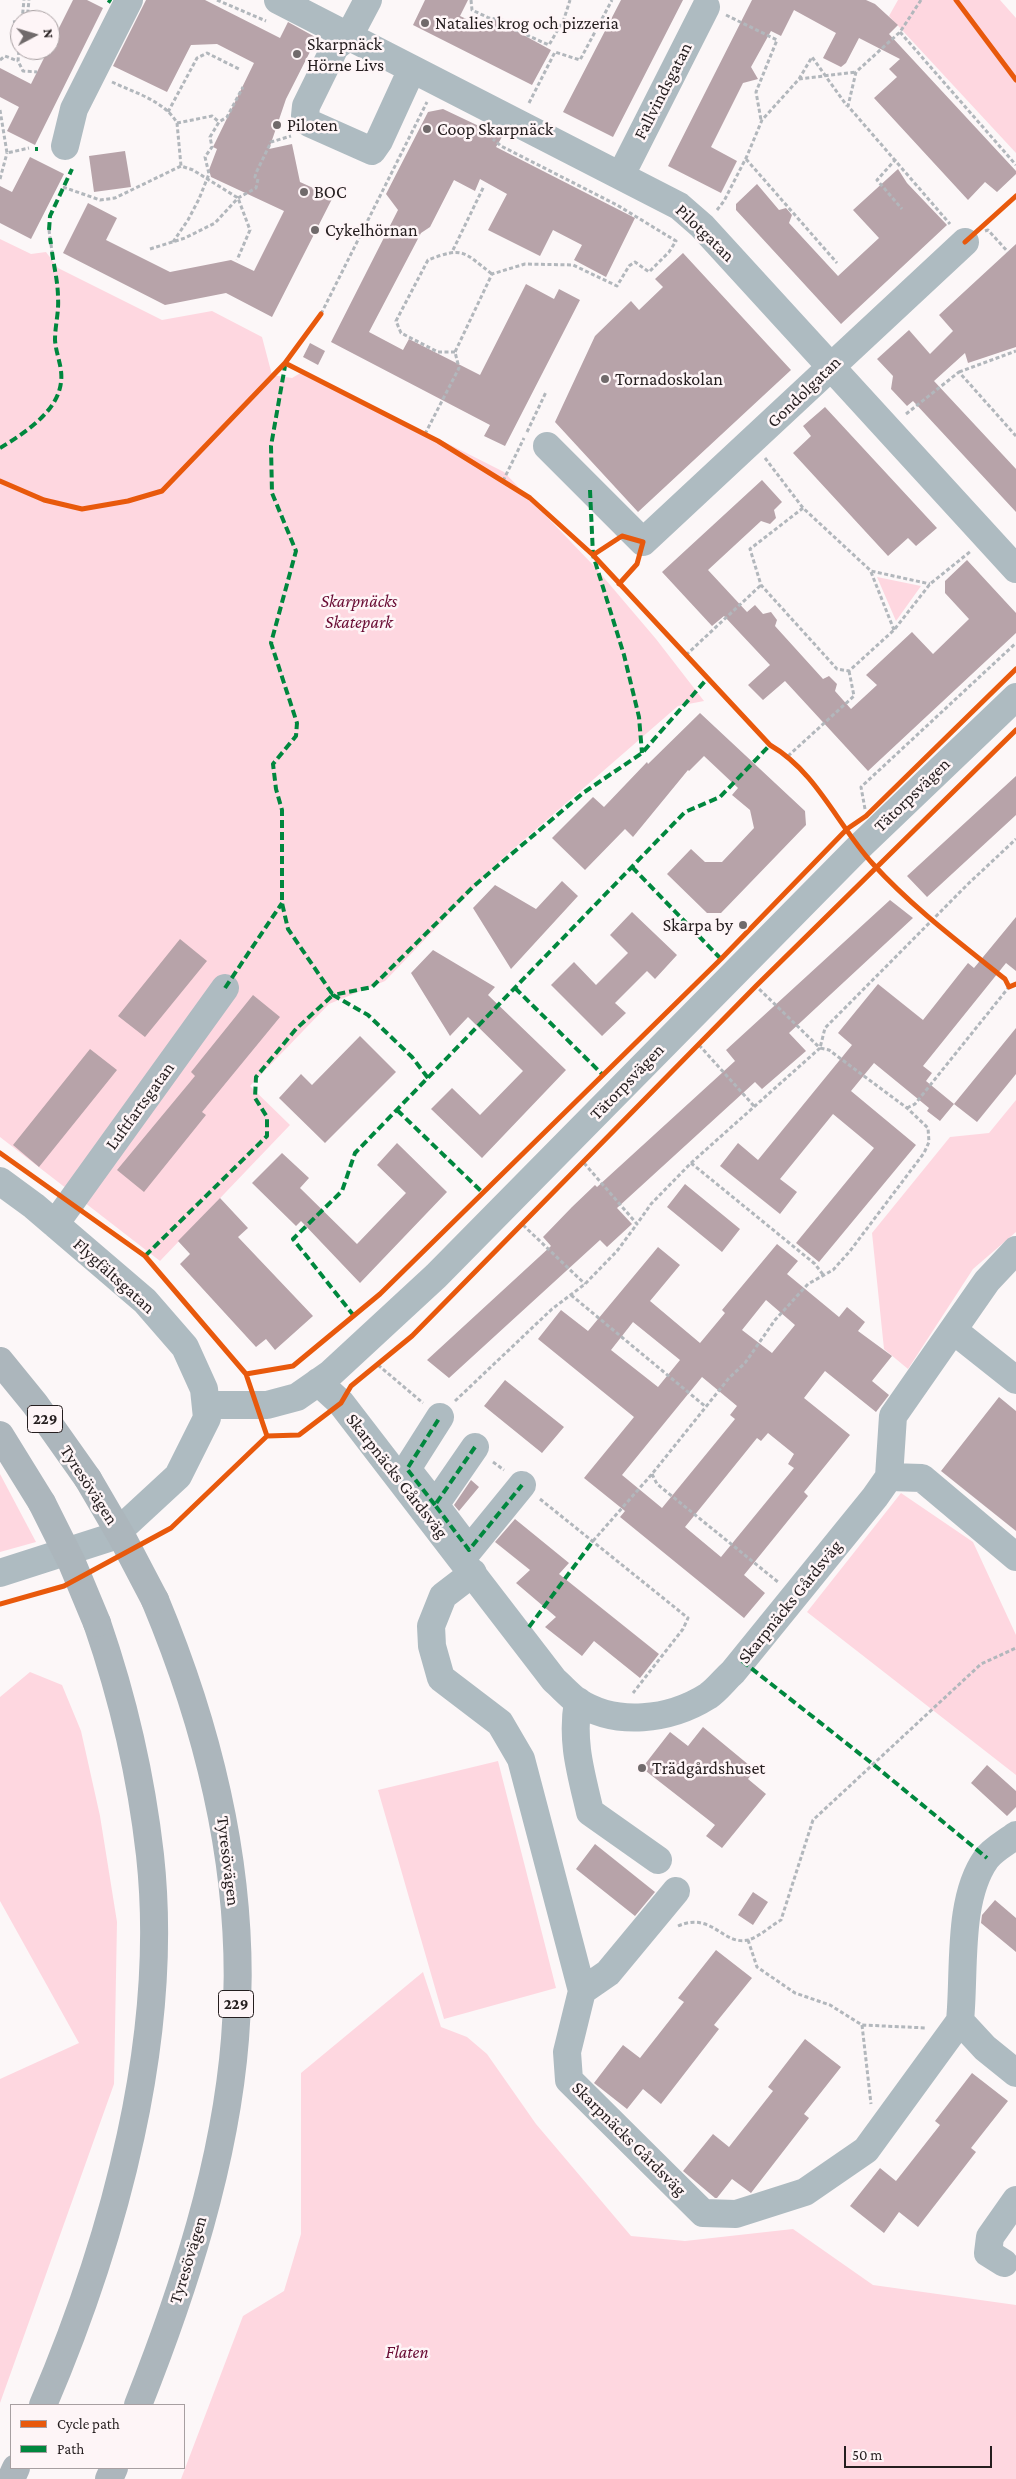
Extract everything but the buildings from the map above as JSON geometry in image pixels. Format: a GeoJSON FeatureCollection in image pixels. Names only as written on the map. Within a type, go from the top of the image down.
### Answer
{"type":"FeatureCollection","features":[{"type":"Feature","properties":{"kind":"highway","name":"Tyresövägen"},"geometry":{"type":"LineString","coordinates":[[0,1361],[35,1404],[88,1480],[123,1539],[155,1600],[176,1651],[197,1711],[216,1782],[229,1852],[235,1922],[237,1982],[235,2040],[220,2137],[200,2225],[138,2404]]}},
{"type":"Feature","properties":{"kind":"highway","name":"229"},"geometry":{"type":"LineString","coordinates":[[0,1435],[42,1503],[72,1563],[97,1623],[124,1708],[139,1780],[150,1856],[152,1961],[149,2024],[142,2078],[114,2200],[93,2270],[43,2404]]}},
{"type":"Feature","properties":{"kind":"street"},"geometry":{"type":"LineString","coordinates":[[65,146],[74,109],[129,0]]}},
{"type":"Feature","properties":{"kind":"street","name":"Pilotgatan"},"geometry":{"type":"LineString","coordinates":[[278,0],[412,70],[433,97],[595,162],[679,206],[702,226],[1016,569]]}},
{"type":"Feature","properties":{"kind":"street"},"geometry":{"type":"LineString","coordinates":[[368,0],[349,36],[335,46],[306,106],[305,116],[309,123],[372,151],[379,141],[412,70]]}},
{"type":"Feature","properties":{"kind":"street","name":"Fallvindsgatan"},"geometry":{"type":"LineString","coordinates":[[621,175],[715,11]]}},
{"type":"Feature","properties":{"kind":"street","name":"Gondolgatan"},"geometry":{"type":"LineString","coordinates":[[547,446],[643,542],[753,442],[830,367],[965,242]]}},
{"type":"Feature","properties":{"kind":"street","name":"Tätorpsvägen"},"geometry":{"type":"LineString","coordinates":[[206,1405],[267,1404],[297,1397],[318,1382],[436,1276],[858,848],[1016,697]]}},
{"type":"Feature","properties":{"kind":"street","name":"Luftfartsgatan"},"geometry":{"type":"LineString","coordinates":[[55,1224],[225,988]]}},
{"type":"Feature","properties":{"kind":"street","name":"Flygfältsgatan"},"geometry":{"type":"LineString","coordinates":[[0,1181],[55,1224],[145,1301],[185,1347],[204,1389],[207,1418],[178,1476],[112,1537],[0,1573]]}},
{"type":"Feature","properties":{"kind":"street"},"geometry":{"type":"LineString","coordinates":[[1016,1250],[987,1281],[894,1416],[889,1478],[922,1478],[1016,1558]]}},
{"type":"Feature","properties":{"kind":"street"},"geometry":{"type":"LineString","coordinates":[[953,1330],[1016,1380]]}},
{"type":"Feature","properties":{"kind":"street","name":"Skarpnäcks Gårdsväg"},"geometry":{"type":"LineString","coordinates":[[318,1382],[341,1403],[427,1518],[473,1573],[554,1680],[578,1701],[612,1715],[636,1718],[678,1711],[710,1695],[733,1672],[889,1478]]}},
{"type":"Feature","properties":{"kind":"street"},"geometry":{"type":"LineString","coordinates":[[440,1417],[407,1469],[469,1550],[522,1485]]}},
{"type":"Feature","properties":{"kind":"street"},"geometry":{"type":"LineString","coordinates":[[435,1505],[475,1447]]}},
{"type":"Feature","properties":{"kind":"street","name":"Skarpnäcks Gårdsväg"},"geometry":{"type":"LineString","coordinates":[[473,1573],[443,1596],[431,1626],[432,1646],[441,1678],[500,1724],[521,1759],[582,1991],[567,2052],[569,2080],[703,2212],[736,2214],[805,2192],[866,2150],[960,2021]]}},
{"type":"Feature","properties":{"kind":"street"},"geometry":{"type":"LineString","coordinates":[[578,1701],[574,1724],[576,1749],[590,1812],[658,1860]]}},
{"type":"Feature","properties":{"kind":"street"},"geometry":{"type":"LineString","coordinates":[[1016,1835],[986,1858],[972,1884],[966,1922],[960,2021],[985,2048],[1016,2072]]}},
{"type":"Feature","properties":{"kind":"street"},"geometry":{"type":"LineString","coordinates":[[582,1991],[608,1973],[676,1891]]}},
{"type":"Feature","properties":{"kind":"street"},"geometry":{"type":"LineString","coordinates":[[1004,2263],[988,2252],[990,2237],[1016,2200]]}},
{"type":"Feature","properties":{"kind":"path"},"geometry":{"type":"LineString","coordinates":[[471,0],[472,10],[489,18],[507,21],[513,29],[549,46],[555,52],[580,60],[612,0]]}},
{"type":"Feature","properties":{"kind":"path"},"geometry":{"type":"LineString","coordinates":[[549,46],[564,18],[570,0]]}},
{"type":"Feature","properties":{"kind":"path"},"geometry":{"type":"LineString","coordinates":[[848,106],[856,72],[900,32],[921,0]]}},
{"type":"Feature","properties":{"kind":"path"},"geometry":{"type":"LineString","coordinates":[[715,11],[777,40],[756,92],[762,120]]}},
{"type":"Feature","properties":{"kind":"path"},"geometry":{"type":"LineString","coordinates":[[900,32],[1016,165]]}},
{"type":"Feature","properties":{"kind":"path"},"geometry":{"type":"LineString","coordinates":[[524,112],[555,52]]}},
{"type":"Feature","properties":{"kind":"path"},"geometry":{"type":"LineString","coordinates":[[168,112],[197,58],[206,53],[239,69]]}},
{"type":"Feature","properties":{"kind":"path"},"geometry":{"type":"LineString","coordinates":[[0,60],[5,56],[18,61],[23,70],[37,72]]}},
{"type":"Feature","properties":{"kind":"path"},"geometry":{"type":"LineString","coordinates":[[702,226],[724,201],[746,159],[762,120],[799,79],[812,57],[848,106],[896,159],[965,242],[987,222]]}},
{"type":"Feature","properties":{"kind":"path"},"geometry":{"type":"LineString","coordinates":[[799,79],[856,72]]}},
{"type":"Feature","properties":{"kind":"path"},"geometry":{"type":"LineString","coordinates":[[104,78],[162,106],[168,112],[177,123],[181,166]]}},
{"type":"Feature","properties":{"kind":"path"},"geometry":{"type":"LineString","coordinates":[[172,242],[188,220],[209,174],[204,157],[212,147],[210,137],[219,122],[227,118],[243,87]]}},
{"type":"Feature","properties":{"kind":"path"},"geometry":{"type":"LineString","coordinates":[[316,321],[433,97]]}},
{"type":"Feature","properties":{"kind":"path"},"geometry":{"type":"LineString","coordinates":[[0,110],[7,153],[0,179]]}},
{"type":"Feature","properties":{"kind":"path"},"geometry":{"type":"LineString","coordinates":[[177,123],[212,116],[219,122]]}},
{"type":"Feature","properties":{"kind":"path"},"geometry":{"type":"LineString","coordinates":[[425,434],[459,368],[454,352],[492,274],[525,264],[574,265],[617,286],[630,266],[635,262],[649,272],[670,252],[676,241],[617,205],[501,146],[486,134]]}},
{"type":"Feature","properties":{"kind":"path"},"geometry":{"type":"LineString","coordinates":[[150,249],[172,242],[216,223],[238,198],[256,188],[258,180],[255,177],[256,173],[271,142],[288,137]]}},
{"type":"Feature","properties":{"kind":"path"},"geometry":{"type":"LineString","coordinates":[[7,153],[30,148]]}},
{"type":"Feature","properties":{"kind":"path"},"geometry":{"type":"LineString","coordinates":[[746,159],[837,263]]}},
{"type":"Feature","properties":{"kind":"path"},"geometry":{"type":"LineString","coordinates":[[896,159],[877,180],[902,209]]}},
{"type":"Feature","properties":{"kind":"path"},"geometry":{"type":"LineString","coordinates":[[583,188],[595,162]]}},
{"type":"Feature","properties":{"kind":"path"},"geometry":{"type":"LineString","coordinates":[[181,166],[238,198],[250,230],[237,260]]}},
{"type":"Feature","properties":{"kind":"path"},"geometry":{"type":"LineString","coordinates":[[63,187],[100,200],[115,198],[181,166]]}},
{"type":"Feature","properties":{"kind":"path"},"geometry":{"type":"LineString","coordinates":[[453,250],[484,186]]}},
{"type":"Feature","properties":{"kind":"path"},"geometry":{"type":"LineString","coordinates":[[49,230],[50,238]]}},
{"type":"Feature","properties":{"kind":"path"},"geometry":{"type":"LineString","coordinates":[[51,244],[52,252]]}},
{"type":"Feature","properties":{"kind":"path"},"geometry":{"type":"LineString","coordinates":[[454,352],[438,352],[401,333],[396,322],[428,260],[453,250],[467,255],[492,274]]}},
{"type":"Feature","properties":{"kind":"path"},"geometry":{"type":"LineString","coordinates":[[888,429],[960,372],[1016,351]]}},
{"type":"Feature","properties":{"kind":"path"},"geometry":{"type":"LineString","coordinates":[[960,372],[1016,436]]}},
{"type":"Feature","properties":{"kind":"path"},"geometry":{"type":"LineString","coordinates":[[417,430],[432,438]]}},
{"type":"Feature","properties":{"kind":"path"},"geometry":{"type":"LineString","coordinates":[[753,442],[803,508],[871,571],[894,630]]}},
{"type":"Feature","properties":{"kind":"path"},"geometry":{"type":"LineString","coordinates":[[496,476],[510,485]]}},
{"type":"Feature","properties":{"kind":"path"},"geometry":{"type":"LineString","coordinates":[[803,508],[750,549],[761,585],[837,669],[849,671]]}},
{"type":"Feature","properties":{"kind":"path"},"geometry":{"type":"LineString","coordinates":[[849,671],[894,630],[930,584],[986,538]]}},
{"type":"Feature","properties":{"kind":"path"},"geometry":{"type":"LineString","coordinates":[[871,571],[930,584]]}},
{"type":"Feature","properties":{"kind":"path"},"geometry":{"type":"LineString","coordinates":[[686,655],[761,585]]}},
{"type":"Feature","properties":{"kind":"path"},"geometry":{"type":"LineString","coordinates":[[866,816],[861,787],[1016,643]]}},
{"type":"Feature","properties":{"kind":"path"},"geometry":{"type":"LineString","coordinates":[[679,648],[691,661]]}},
{"type":"Feature","properties":{"kind":"path"},"geometry":{"type":"LineString","coordinates":[[788,756],[854,696],[849,671]]}},
{"type":"Feature","properties":{"kind":"path"},"geometry":{"type":"LineString","coordinates":[[782,752],[794,763]]}},
{"type":"Feature","properties":{"kind":"path"},"geometry":{"type":"LineString","coordinates":[[866,816],[873,809]]}},
{"type":"Feature","properties":{"kind":"path"},"geometry":{"type":"LineString","coordinates":[[378,1365],[440,1417],[552,1309],[585,1284],[617,1251],[651,1204],[691,1163],[820,1048],[825,1028],[831,1020],[1016,839]]}},
{"type":"Feature","properties":{"kind":"path"},"geometry":{"type":"LineString","coordinates":[[927,915],[941,927]]}},
{"type":"Feature","properties":{"kind":"path"},"geometry":{"type":"LineString","coordinates":[[751,992],[764,979]]}},
{"type":"Feature","properties":{"kind":"path"},"geometry":{"type":"LineString","coordinates":[[1005,979],[1009,987]]}},
{"type":"Feature","properties":{"kind":"path"},"geometry":{"type":"LineString","coordinates":[[907,1108],[915,1104],[1009,987],[1016,984]]}},
{"type":"Feature","properties":{"kind":"path"},"geometry":{"type":"LineString","coordinates":[[593,1541],[652,1474],[706,1406],[746,1363],[775,1320],[808,1284],[833,1270],[850,1251],[924,1153],[929,1142],[928,1128],[907,1108],[829,1050],[820,1048],[756,986]]}},
{"type":"Feature","properties":{"kind":"path"},"geometry":{"type":"LineString","coordinates":[[692,1052],[705,1039]]}},
{"type":"Feature","properties":{"kind":"path"},"geometry":{"type":"LineString","coordinates":[[699,1045],[754,1106]]}},
{"type":"Feature","properties":{"kind":"path"},"geometry":{"type":"LineString","coordinates":[[578,1169],[591,1156]]}},
{"type":"Feature","properties":{"kind":"path"},"geometry":{"type":"LineString","coordinates":[[584,1163],[636,1224]]}},
{"type":"Feature","properties":{"kind":"path"},"geometry":{"type":"LineString","coordinates":[[691,1163],[814,1264],[824,1276]]}},
{"type":"Feature","properties":{"kind":"path"},"geometry":{"type":"LineString","coordinates":[[516,1232],[529,1218]]}},
{"type":"Feature","properties":{"kind":"path"},"geometry":{"type":"LineString","coordinates":[[523,1225],[585,1284]]}},
{"type":"Feature","properties":{"kind":"path"},"geometry":{"type":"LineString","coordinates":[[571,1295],[706,1406]]}},
{"type":"Feature","properties":{"kind":"path"},"geometry":{"type":"LineString","coordinates":[[371,1370],[384,1359]]}},
{"type":"Feature","properties":{"kind":"path"},"geometry":{"type":"LineString","coordinates":[[475,1447],[688,1618],[683,1629],[631,1696]]}},
{"type":"Feature","properties":{"kind":"path"},"geometry":{"type":"LineString","coordinates":[[652,1474],[656,1484],[795,1596]]}},
{"type":"Feature","properties":{"kind":"path"},"geometry":{"type":"LineString","coordinates":[[673,1930],[692,1920],[713,1926],[730,1938],[748,1940],[782,1920],[813,1820],[981,1664],[1016,1648]]}},
{"type":"Feature","properties":{"kind":"path"},"geometry":{"type":"LineString","coordinates":[[748,1940],[757,1967],[795,1993],[830,2005],[862,2025],[922,2029],[960,2021]]}},
{"type":"Feature","properties":{"kind":"path"},"geometry":{"type":"LineString","coordinates":[[862,2025],[874,2138]]}},
{"type":"Feature","properties":{"kind":"green space"},"geometry":{"type":"Polygon","coordinates":[[[898,0],[1000,0],[1016,18],[1016,153],[889,16],[898,0]]]}},
{"type":"Feature","properties":{"kind":"green space","name":"Skarpnäcks Skatepark"},"geometry":{"type":"Polygon","coordinates":[[[0,239],[31,254],[46,252],[58,268],[162,320],[212,311],[262,337],[272,375],[292,378],[304,371],[504,472],[594,566],[656,639],[704,701],[678,706],[503,858],[385,981],[329,1004],[250,1086],[290,1125],[160,1261],[0,1137],[0,239]]]}},
{"type":"Feature","properties":{"kind":"green space"},"geometry":{"type":"Polygon","coordinates":[[[877,577],[921,586],[896,621],[877,577]]]}},
{"type":"Feature","properties":{"kind":"green space"},"geometry":{"type":"Polygon","coordinates":[[[1016,1100],[1016,1232],[973,1269],[908,1369],[884,1349],[872,1233],[950,1137],[989,1133],[1016,1100]]]}},
{"type":"Feature","properties":{"kind":"green space"},"geometry":{"type":"Polygon","coordinates":[[[0,1474],[36,1542],[0,1552],[0,1474]]]}},
{"type":"Feature","properties":{"kind":"green space"},"geometry":{"type":"Polygon","coordinates":[[[901,1493],[973,1542],[1016,1635],[1016,1775],[807,1612],[901,1493]]]}},
{"type":"Feature","properties":{"kind":"green space"},"geometry":{"type":"Polygon","coordinates":[[[30,1672],[62,1685],[81,1731],[100,1816],[117,1922],[114,2084],[0,2403],[0,2079],[79,2043],[0,1901],[0,1697],[30,1672]]]}},
{"type":"Feature","properties":{"kind":"green space"},"geometry":{"type":"Polygon","coordinates":[[[498,1761],[556,1988],[444,2019],[378,1790],[498,1761]]]}},
{"type":"Feature","properties":{"kind":"green space","name":"Flaten"},"geometry":{"type":"Polygon","coordinates":[[[423,1972],[441,2027],[467,2037],[487,2054],[536,2124],[631,2236],[685,2241],[793,2229],[873,2285],[1016,2305],[1016,2479],[181,2479],[243,2316],[284,2291],[301,2234],[301,2073],[423,1972]]]}},
{"type":"Feature","properties":{"kind":"marked path"},"geometry":{"type":"LineString","coordinates":[[49,230],[50,216],[72,169]]}},
{"type":"Feature","properties":{"kind":"marked path"},"geometry":{"type":"LineString","coordinates":[[50,238],[51,244]]}},
{"type":"Feature","properties":{"kind":"marked path"},"geometry":{"type":"LineString","coordinates":[[0,448],[38,421],[53,403],[61,382],[61,371],[55,340],[58,292],[52,252]]}},
{"type":"Feature","properties":{"kind":"marked path"},"geometry":{"type":"LineString","coordinates":[[145,1256],[267,1136],[267,1117],[255,1098],[256,1077],[296,1029],[333,995],[288,929],[282,903],[282,810],[276,789],[273,764],[296,736],[297,723],[271,643],[296,551],[272,493],[271,446],[285,366]]}},
{"type":"Feature","properties":{"kind":"marked path"},"geometry":{"type":"LineString","coordinates":[[590,490],[593,555],[624,655],[639,717],[642,753]]}},
{"type":"Feature","properties":{"kind":"marked path"},"geometry":{"type":"LineString","coordinates":[[428,1078],[412,1057],[368,1015],[333,995],[372,987],[474,886],[583,793],[642,753],[706,680]]}},
{"type":"Feature","properties":{"kind":"marked path"},"geometry":{"type":"LineString","coordinates":[[354,1316],[293,1239],[342,1191],[355,1153],[685,812],[720,797],[770,745]]}},
{"type":"Feature","properties":{"kind":"marked path"},"geometry":{"type":"LineString","coordinates":[[632,867],[721,959]]}},
{"type":"Feature","properties":{"kind":"marked path"},"geometry":{"type":"LineString","coordinates":[[225,988],[282,903]]}},
{"type":"Feature","properties":{"kind":"marked path"},"geometry":{"type":"LineString","coordinates":[[515,988],[603,1075]]}},
{"type":"Feature","properties":{"kind":"marked path"},"geometry":{"type":"LineString","coordinates":[[397,1110],[483,1193]]}},
{"type":"Feature","properties":{"kind":"marked path"},"geometry":{"type":"LineString","coordinates":[[435,1505],[407,1469],[440,1417]]}},
{"type":"Feature","properties":{"kind":"marked path"},"geometry":{"type":"LineString","coordinates":[[475,1447],[435,1505],[469,1550],[522,1485]]}},
{"type":"Feature","properties":{"kind":"marked path"},"geometry":{"type":"LineString","coordinates":[[529,1627],[593,1541]]}},
{"type":"Feature","properties":{"kind":"marked path"},"geometry":{"type":"LineString","coordinates":[[742,1661],[874,1765],[987,1858]]}},
{"type":"Feature","properties":{"kind":"cycle path"},"geometry":{"type":"LineString","coordinates":[[956,0],[1016,80]]}},
{"type":"Feature","properties":{"kind":"cycle path"},"geometry":{"type":"LineString","coordinates":[[965,242],[1016,196]]}},
{"type":"Feature","properties":{"kind":"cycle path"},"geometry":{"type":"LineString","coordinates":[[0,481],[44,500],[82,509],[128,501],[162,491],[285,363],[321,314]]}},
{"type":"Feature","properties":{"kind":"cycle path"},"geometry":{"type":"LineString","coordinates":[[285,363],[438,441],[530,498],[593,555],[770,745],[801,770],[826,800],[860,849],[888,880],[937,924],[1005,979],[1009,987],[1016,984]]}},
{"type":"Feature","properties":{"kind":"cycle path"},"geometry":{"type":"LineString","coordinates":[[593,555],[622,536],[643,542],[637,564],[619,584]]}},
{"type":"Feature","properties":{"kind":"cycle path"},"geometry":{"type":"LineString","coordinates":[[246,1374],[293,1366],[380,1294],[721,959],[847,829],[866,816],[1016,669]]}},
{"type":"Feature","properties":{"kind":"cycle path"},"geometry":{"type":"LineString","coordinates":[[0,1604],[64,1586],[171,1528],[267,1436],[299,1435],[341,1403],[351,1386],[412,1336],[756,986],[1016,730]]}},
{"type":"Feature","properties":{"kind":"cycle path"},"geometry":{"type":"LineString","coordinates":[[0,1153],[145,1256],[246,1374],[267,1436]]}},
{"type":"Feature","properties":{"kind":"place","name":"Natalies krog och pizzeria"},"geometry":{"type":"Point","coordinates":[425,23]}},
{"type":"Feature","properties":{"kind":"place","name":"Skarpnäck Hörne Livs"},"geometry":{"type":"Point","coordinates":[297,54]}},
{"type":"Feature","properties":{"kind":"place","name":"Piloten"},"geometry":{"type":"Point","coordinates":[277,125]}},
{"type":"Feature","properties":{"kind":"place","name":"Coop Skarpnäck"},"geometry":{"type":"Point","coordinates":[427,129]}},
{"type":"Feature","properties":{"kind":"place","name":"BOC"},"geometry":{"type":"Point","coordinates":[304,192]}},
{"type":"Feature","properties":{"kind":"place","name":"Cykelhörnan"},"geometry":{"type":"Point","coordinates":[315,230]}},
{"type":"Feature","properties":{"kind":"place","name":"Tornadoskolan"},"geometry":{"type":"Point","coordinates":[605,379]}},
{"type":"Feature","properties":{"kind":"place","name":"Skarpa by"},"geometry":{"type":"Point","coordinates":[743,925]}},
{"type":"Feature","properties":{"kind":"place","name":"Trädgårdshuset"},"geometry":{"type":"Point","coordinates":[642,1768]}}]}
